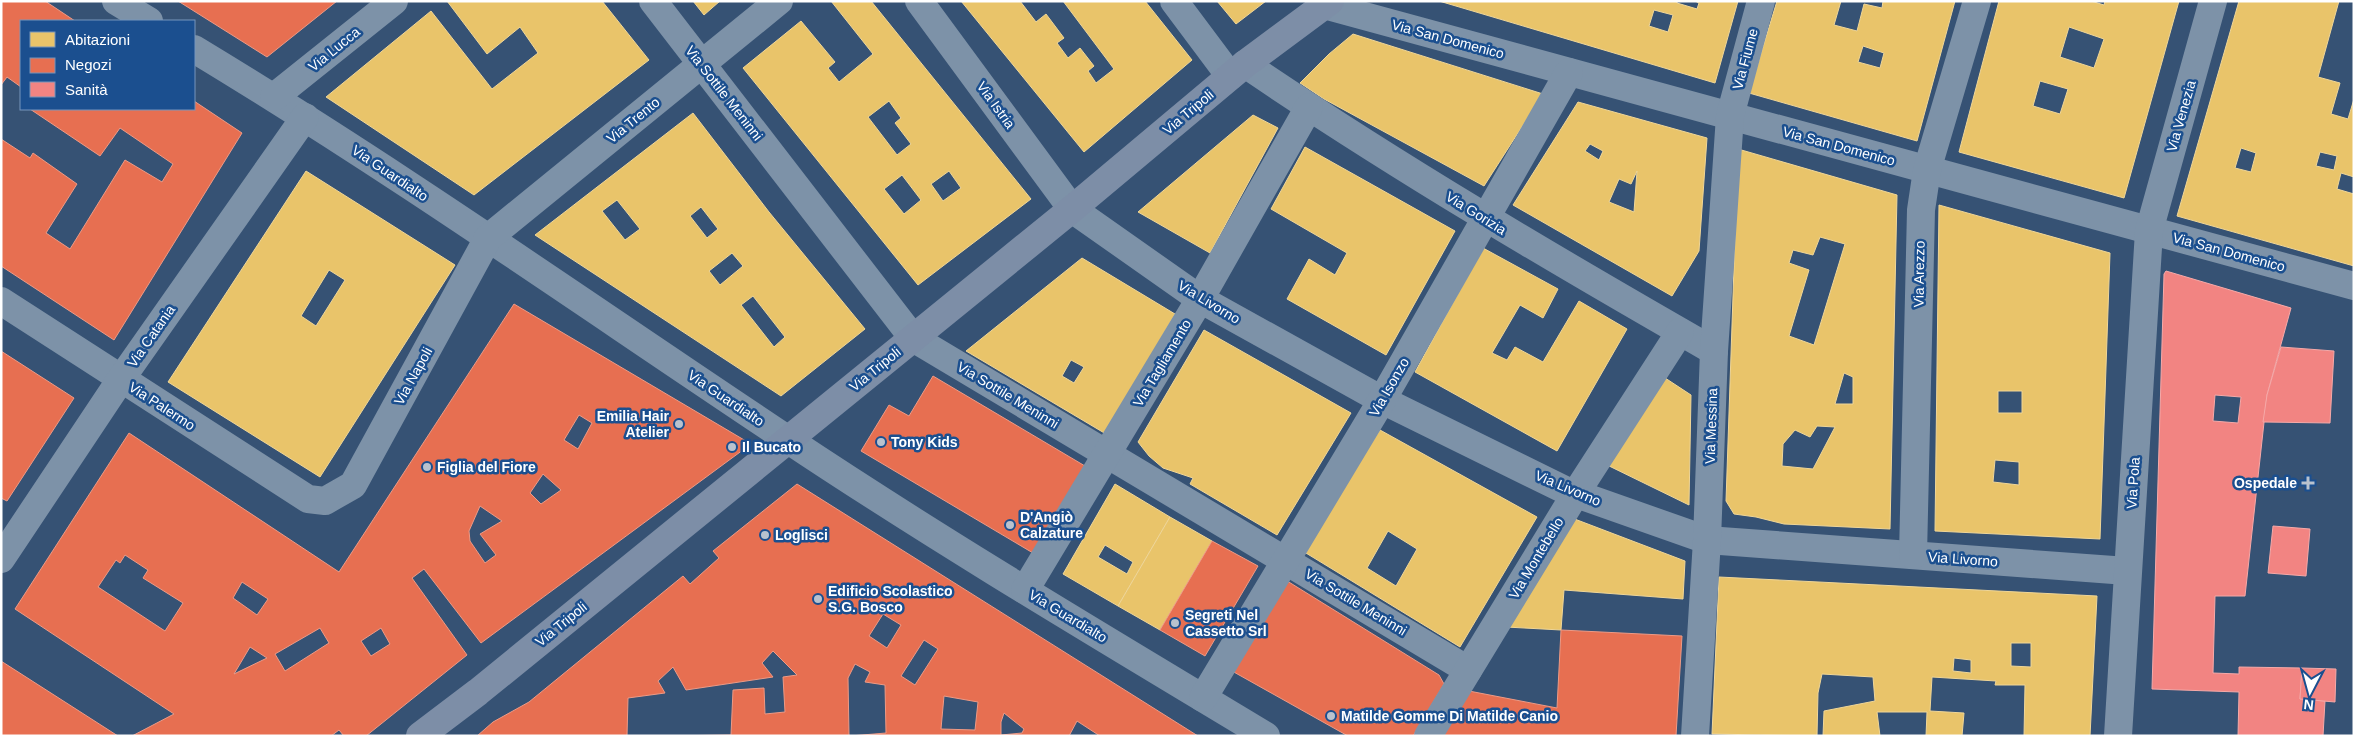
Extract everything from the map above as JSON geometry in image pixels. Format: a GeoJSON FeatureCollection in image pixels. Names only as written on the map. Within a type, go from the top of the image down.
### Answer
{"type":"FeatureCollection","features":[{"type":"Feature","properties":{"kind":"main road","name":"Via Tripoli"},"geometry":{"type":"LineString","coordinates":[[420,736],[485,686],[787,439],[1072,210],[1238,70],[1327,3]]}},
{"type":"Feature","properties":{"kind":"street"},"geometry":{"type":"LineString","coordinates":[[116,1],[147,20]]}},
{"type":"Feature","properties":{"kind":"street","name":"Via Lucca"},"geometry":{"type":"LineString","coordinates":[[274,97],[394,1]]}},
{"type":"Feature","properties":{"kind":"street","name":"Via Sottile Meninni"},"geometry":{"type":"LineString","coordinates":[[653,1],[914,338],[1468,670]]}},
{"type":"Feature","properties":{"kind":"street","name":"Via Trento"},"geometry":{"type":"LineString","coordinates":[[488,238],[779,1]]}},
{"type":"Feature","properties":{"kind":"street","name":"Via Istria"},"geometry":{"type":"LineString","coordinates":[[919,1],[1072,210]]}},
{"type":"Feature","properties":{"kind":"street","name":"Via Gorizia"},"geometry":{"type":"LineString","coordinates":[[1174,1],[1238,70],[1309,107],[1484,218],[1714,352]]}},
{"type":"Feature","properties":{"kind":"street","name":"Via Fiume"},"geometry":{"type":"LineString","coordinates":[[1730,116],[1761,1]]}},
{"type":"Feature","properties":{"kind":"street","name":"Via Arezzo"},"geometry":{"type":"LineString","coordinates":[[1913,555],[1921,210],[1927,170],[1977,1]]}},
{"type":"Feature","properties":{"kind":"street","name":"Via Venezia"},"geometry":{"type":"LineString","coordinates":[[2149,231],[2212,1]]}},
{"type":"Feature","properties":{"kind":"street","name":"Via San Domenico"},"geometry":{"type":"LineString","coordinates":[[1327,3],[1569,72],[2354,286]]}},
{"type":"Feature","properties":{"kind":"street","name":"Via Guardialto"},"geometry":{"type":"LineString","coordinates":[[195,50],[305,117],[787,439],[1025,590],[1266,736]]}},
{"type":"Feature","properties":{"kind":"street","name":"Via Isonzo"},"geometry":{"type":"LineString","coordinates":[[1203,698],[1382,400],[1484,218],[1569,72]]}},
{"type":"Feature","properties":{"kind":"street","name":"Via Tagliamento"},"geometry":{"type":"LineString","coordinates":[[1025,590],[1200,299],[1309,107]]}},
{"type":"Feature","properties":{"kind":"street","name":"Via Messina"},"geometry":{"type":"LineString","coordinates":[[1695,736],[1707,540],[1714,352],[1730,116]]}},
{"type":"Feature","properties":{"kind":"street","name":"Via Catania"},"geometry":{"type":"LineString","coordinates":[[1,559],[121,379],[305,117]]}},
{"type":"Feature","properties":{"kind":"street","name":"Via Livorno"},"geometry":{"type":"LineString","coordinates":[[1072,210],[1200,299],[1382,400],[1576,494],[1707,540],[2127,571]]}},
{"type":"Feature","properties":{"kind":"street","name":"Via Pola"},"geometry":{"type":"LineString","coordinates":[[2118,736],[2149,231]]}},
{"type":"Feature","properties":{"kind":"street","name":"Via Napoli"},"geometry":{"type":"LineString","coordinates":[[326,501],[353,485],[488,238]]}},
{"type":"Feature","properties":{"kind":"street","name":"Via Palermo"},"geometry":{"type":"LineString","coordinates":[[1,301],[308,499],[326,501]]}},
{"type":"Feature","properties":{"kind":"street","name":"Via Montebello"},"geometry":{"type":"LineString","coordinates":[[1428,736],[1576,494],[1680,332]]}},
{"type":"Feature","properties":{"kind":"building: Abitazioni"},"geometry":{"type":"Polygon","coordinates":[[[447,1],[602,1],[649,60],[474,195],[326,97],[431,11],[492,89],[538,53],[520,27],[487,54],[447,1]]]}},
{"type":"Feature","properties":{"kind":"building: Abitazioni"},"geometry":{"type":"Polygon","coordinates":[[[693,1],[720,1],[704,15],[693,1]]]}},
{"type":"Feature","properties":{"kind":"building: Abitazioni"},"geometry":{"type":"Polygon","coordinates":[[[831,1],[871,1],[1031,199],[918,285],[743,68],[801,21],[835,62],[828,68],[839,82],[873,54],[831,1]],[[889,101],[868,117],[897,155],[911,144],[895,123],[901,118],[889,101]],[[949,171],[931,184],[943,201],[961,188],[949,171]],[[902,175],[884,189],[904,214],[921,200],[902,175]]]}},
{"type":"Feature","properties":{"kind":"building: Abitazioni"},"geometry":{"type":"Polygon","coordinates":[[[961,1],[1020,1],[1036,22],[1046,14],[1064,38],[1057,43],[1068,58],[1080,48],[1094,66],[1088,71],[1096,83],[1114,69],[1063,1],[1145,1],[1192,60],[1084,152],[961,1]]]}},
{"type":"Feature","properties":{"kind":"building: Abitazioni"},"geometry":{"type":"Polygon","coordinates":[[[1217,1],[1266,1],[1236,24],[1217,1]]]}},
{"type":"Feature","properties":{"kind":"building: Abitazioni"},"geometry":{"type":"Polygon","coordinates":[[[1439,1],[1677,1],[1677,3],[1697,9],[1699,3],[1695,1],[1738,1],[1715,83],[1439,1]],[[1654,10],[1649,26],[1668,32],[1673,15],[1654,10]]]}},
{"type":"Feature","properties":{"kind":"building: Abitazioni"},"geometry":{"type":"Polygon","coordinates":[[[1777,1],[1841,1],[1834,25],[1857,31],[1864,4],[1882,8],[1883,1],[1955,1],[1917,141],[1749,93],[1777,1]],[[1863,46],[1858,62],[1880,68],[1884,53],[1863,46]]]}},
{"type":"Feature","properties":{"kind":"building: Abitazioni"},"geometry":{"type":"Polygon","coordinates":[[[1999,1],[2091,1],[2104,5],[2105,1],[2179,1],[2124,198],[1959,152],[1999,1]],[[2069,27],[2060,57],[2094,68],[2104,39],[2069,27]],[[2040,81],[2033,106],[2060,114],[2068,89],[2040,81]]]}},
{"type":"Feature","properties":{"kind":"building: Abitazioni"},"geometry":{"type":"Polygon","coordinates":[[[2239,1],[2339,1],[2318,77],[2340,83],[2331,114],[2348,119],[2354,99],[2354,177],[2341,173],[2337,189],[2354,194],[2354,266],[2177,216],[2239,1]],[[2241,148],[2235,168],[2251,172],[2256,153],[2241,148]],[[2320,152],[2316,166],[2334,170],[2337,156],[2320,152]]]}},
{"type":"Feature","properties":{"kind":"building: Abitazioni"},"geometry":{"type":"Polygon","coordinates":[[[1353,34],[1543,94],[1484,186],[1324,99],[1300,83],[1329,54],[1353,34]]]}},
{"type":"Feature","properties":{"kind":"building: Abitazioni"},"geometry":{"type":"Polygon","coordinates":[[[1578,102],[1707,138],[1699,251],[1672,296],[1513,205],[1578,102]],[[1590,144],[1585,151],[1599,160],[1603,151],[1590,144]],[[1637,171],[1631,184],[1619,179],[1609,202],[1634,212],[1637,171]]]}},
{"type":"Feature","properties":{"kind":"building: Abitazioni"},"geometry":{"type":"Polygon","coordinates":[[[693,113],[769,212],[865,329],[781,396],[535,235],[693,113]],[[617,200],[602,211],[625,240],[640,229],[617,200]],[[701,207],[690,216],[707,238],[718,229],[701,207]],[[732,253],[709,271],[720,285],[743,266],[732,253]],[[753,296],[741,305],[774,347],[785,337],[753,296]]]}},
{"type":"Feature","properties":{"kind":"building: Abitazioni"},"geometry":{"type":"Polygon","coordinates":[[[1253,115],[1278,128],[1210,253],[1138,212],[1253,115]]]}},
{"type":"Feature","properties":{"kind":"building: Abitazioni"},"geometry":{"type":"Polygon","coordinates":[[[1305,147],[1455,231],[1386,355],[1287,299],[1309,259],[1335,275],[1347,253],[1271,209],[1305,147]]]}},
{"type":"Feature","properties":{"kind":"building: Abitazioni"},"geometry":{"type":"Polygon","coordinates":[[[1738,149],[1897,195],[1890,529],[1784,524],[1734,514],[1726,501],[1738,149]],[[1820,237],[1813,255],[1793,250],[1789,263],[1809,270],[1789,336],[1814,345],[1845,244],[1820,237]],[[1844,373],[1835,404],[1853,404],[1853,377],[1844,373]],[[1817,426],[1810,437],[1795,430],[1783,444],[1782,466],[1813,469],[1835,427],[1817,426]]]}},
{"type":"Feature","properties":{"kind":"building: Abitazioni"},"geometry":{"type":"Polygon","coordinates":[[[306,171],[455,265],[320,477],[168,382],[306,171]],[[329,270],[301,316],[316,326],[345,280],[329,270]]]}},
{"type":"Feature","properties":{"kind":"building: Abitazioni"},"geometry":{"type":"Polygon","coordinates":[[[1939,205],[2110,253],[2100,539],[1935,531],[1939,205]],[[1998,391],[1998,413],[2022,413],[2022,391],[1998,391]],[[1995,460],[1993,482],[2019,485],[2019,462],[1995,460]]]}},
{"type":"Feature","properties":{"kind":"building: Abitazioni"},"geometry":{"type":"Polygon","coordinates":[[[1483,248],[1558,289],[1543,318],[1520,305],[1492,353],[1507,360],[1515,347],[1543,362],[1579,301],[1627,329],[1557,451],[1415,372],[1483,248]]]}},
{"type":"Feature","properties":{"kind":"building: Abitazioni"},"geometry":{"type":"Polygon","coordinates":[[[1082,258],[1175,314],[1106,434],[966,351],[1082,258]],[[1071,360],[1062,376],[1074,383],[1084,367],[1071,360]]]}},
{"type":"Feature","properties":{"kind":"building: Abitazioni"},"geometry":{"type":"Polygon","coordinates":[[[1204,330],[1351,413],[1277,535],[1190,484],[1193,478],[1163,468],[1149,456],[1138,442],[1204,330]]]}},
{"type":"Feature","properties":{"kind":"building: Abitazioni"},"geometry":{"type":"Polygon","coordinates":[[[1656,372],[1691,395],[1689,505],[1603,463],[1656,372]]]}},
{"type":"Feature","properties":{"kind":"building: Abitazioni"},"geometry":{"type":"Polygon","coordinates":[[[1380,430],[1537,517],[1460,647],[1301,550],[1380,430]],[[1388,531],[1367,568],[1396,586],[1417,549],[1388,531]]]}},
{"type":"Feature","properties":{"kind":"building: Abitazioni"},"geometry":{"type":"Polygon","coordinates":[[[1115,484],[1170,517],[1118,606],[1063,574],[1115,484]],[[1105,545],[1098,557],[1127,574],[1133,562],[1105,545]]]}},
{"type":"Feature","properties":{"kind":"building: Abitazioni"},"geometry":{"type":"Polygon","coordinates":[[[1170,517],[1212,541],[1160,630],[1118,606],[1170,517]]]}},
{"type":"Feature","properties":{"kind":"building: Abitazioni"},"geometry":{"type":"Polygon","coordinates":[[[1572,518],[1685,561],[1683,599],[1564,590],[1561,630],[1506,627],[1572,518]]]}},
{"type":"Feature","properties":{"kind":"building: Abitazioni"},"geometry":{"type":"Polygon","coordinates":[[[1719,577],[2097,596],[2090,736],[2024,736],[2025,685],[1995,685],[1996,681],[1932,677],[1930,711],[1964,713],[1962,736],[1926,736],[1927,712],[1877,712],[1880,736],[1823,736],[1824,711],[1875,701],[1873,677],[1822,674],[1818,693],[1817,736],[1712,734],[1719,577]],[[2011,643],[2011,666],[2031,667],[2031,643],[2011,643]],[[1954,658],[1953,671],[1971,673],[1971,660],[1954,658]]]}},
{"type":"Feature","properties":{"kind":"building: Negozi"},"geometry":{"type":"Polygon","coordinates":[[[1,1],[45,1],[74,20],[20,20],[20,86],[7,77],[1,85],[1,1]]]}},
{"type":"Feature","properties":{"kind":"building: Negozi"},"geometry":{"type":"Polygon","coordinates":[[[178,1],[337,1],[267,57],[178,1]]]}},
{"type":"Feature","properties":{"kind":"building: Negozi"},"geometry":{"type":"Polygon","coordinates":[[[195,102],[242,133],[114,340],[1,266],[1,139],[30,158],[33,153],[77,184],[46,233],[70,249],[125,160],[162,182],[173,164],[120,128],[100,156],[31,110],[195,110],[195,102]]]}},
{"type":"Feature","properties":{"kind":"building: Negozi"},"geometry":{"type":"Polygon","coordinates":[[[514,304],[751,444],[481,643],[424,569],[412,578],[467,655],[366,736],[344,736],[339,730],[331,736],[132,736],[174,714],[15,609],[129,433],[339,572],[514,304]],[[579,415],[564,440],[578,449],[592,423],[579,415]],[[543,474],[530,493],[541,504],[561,490],[543,474]],[[480,506],[469,531],[470,541],[485,563],[496,555],[480,534],[502,521],[480,506]],[[125,555],[120,563],[116,560],[98,587],[165,631],[183,603],[143,578],[148,570],[125,555]],[[242,582],[233,598],[257,615],[268,599],[242,582]],[[320,628],[275,654],[285,671],[329,643],[320,628]],[[381,628],[361,641],[371,656],[390,644],[381,628]],[[250,647],[234,674],[267,658],[250,647]]]}},
{"type":"Feature","properties":{"kind":"building: Negozi"},"geometry":{"type":"Polygon","coordinates":[[[1,351],[74,398],[7,501],[1,498],[1,351]]]}},
{"type":"Feature","properties":{"kind":"building: Negozi"},"geometry":{"type":"Polygon","coordinates":[[[933,376],[1085,466],[1033,553],[861,451],[889,405],[909,416],[933,376]]]}},
{"type":"Feature","properties":{"kind":"building: Negozi","name":"Edificio Scolastico S.G. Bosco"},"geometry":{"type":"Polygon","coordinates":[[[797,484],[1198,736],[1100,736],[1077,721],[1069,736],[850,736],[886,733],[885,685],[865,682],[870,672],[855,664],[848,678],[849,736],[662,736],[731,735],[733,690],[764,688],[765,714],[785,712],[783,677],[797,675],[773,651],[762,663],[773,677],[686,690],[673,667],[658,681],[665,693],[628,698],[627,736],[477,736],[493,722],[529,702],[683,576],[690,584],[719,558],[713,551],[797,484]],[[883,614],[869,636],[887,648],[901,625],[883,614]],[[924,640],[901,676],[915,685],[938,649],[924,640]],[[944,696],[941,729],[975,730],[978,702],[944,696]],[[1004,713],[1001,722],[1001,735],[1022,733],[1024,729],[1004,713]]]}},
{"type":"Feature","properties":{"kind":"building: Negozi"},"geometry":{"type":"Polygon","coordinates":[[[1212,541],[1258,566],[1205,656],[1160,630],[1212,541]]]}},
{"type":"Feature","properties":{"kind":"building: Negozi"},"geometry":{"type":"Polygon","coordinates":[[[1284,579],[1439,675],[1444,684],[1413,736],[1348,736],[1232,671],[1284,579]]]}},
{"type":"Feature","properties":{"kind":"building: Negozi"},"geometry":{"type":"Polygon","coordinates":[[[1561,630],[1682,636],[1676,736],[1441,736],[1469,691],[1557,708],[1561,630]]]}},
{"type":"Feature","properties":{"kind":"building: Negozi"},"geometry":{"type":"Polygon","coordinates":[[[1,661],[118,736],[1,736],[1,661]]]}},
{"type":"Feature","properties":{"kind":"building: Sanità"},"geometry":{"type":"Polygon","coordinates":[[[2166,271],[2291,308],[2267,395],[2245,596],[2215,596],[2213,673],[2239,674],[2239,667],[2302,668],[2300,699],[2325,701],[2323,736],[2238,736],[2239,692],[2152,689],[2164,274],[2166,271]],[[2215,395],[2213,421],[2238,423],[2241,397],[2215,395]]]}},
{"type":"Feature","properties":{"kind":"building: Sanità"},"geometry":{"type":"Polygon","coordinates":[[[2281,347],[2334,351],[2330,423],[2263,422],[2267,395],[2281,347]]]}},
{"type":"Feature","properties":{"kind":"building: Sanità"},"geometry":{"type":"Polygon","coordinates":[[[2273,526],[2310,529],[2306,576],[2268,573],[2273,526]]]}},
{"type":"Feature","properties":{"kind":"building: Sanità"},"geometry":{"type":"Polygon","coordinates":[[[2302,668],[2336,669],[2335,702],[2300,699],[2302,668]]]}},
{"type":"Feature","properties":{"kind":"place","name":"Emilia Hair Atelier"},"geometry":{"type":"Point","coordinates":[679,424]}},
{"type":"Feature","properties":{"kind":"place","name":"Tony Kids"},"geometry":{"type":"Point","coordinates":[881,442]}},
{"type":"Feature","properties":{"kind":"place","name":"Il Bucato"},"geometry":{"type":"Point","coordinates":[732,447]}},
{"type":"Feature","properties":{"kind":"place","name":"Figlia del Fiore"},"geometry":{"type":"Point","coordinates":[427,467]}},
{"type":"Feature","properties":{"kind":"place","name":"Ospedale"},"geometry":{"type":"Point","coordinates":[2308,483]}},
{"type":"Feature","properties":{"kind":"place","name":"D'Angiò Calzature"},"geometry":{"type":"Point","coordinates":[1010,525]}},
{"type":"Feature","properties":{"kind":"place","name":"Loglisci"},"geometry":{"type":"Point","coordinates":[765,535]}},
{"type":"Feature","properties":{"kind":"place","name":"Edificio Scolastico S.G. Bosco"},"geometry":{"type":"Point","coordinates":[818,599]}},
{"type":"Feature","properties":{"kind":"place","name":"Segreti Nel Cassetto Srl"},"geometry":{"type":"Point","coordinates":[1175,623]}},
{"type":"Feature","properties":{"kind":"place","name":"Matilde Gomme Di Matilde Canio"},"geometry":{"type":"Point","coordinates":[1331,716]}}]}
